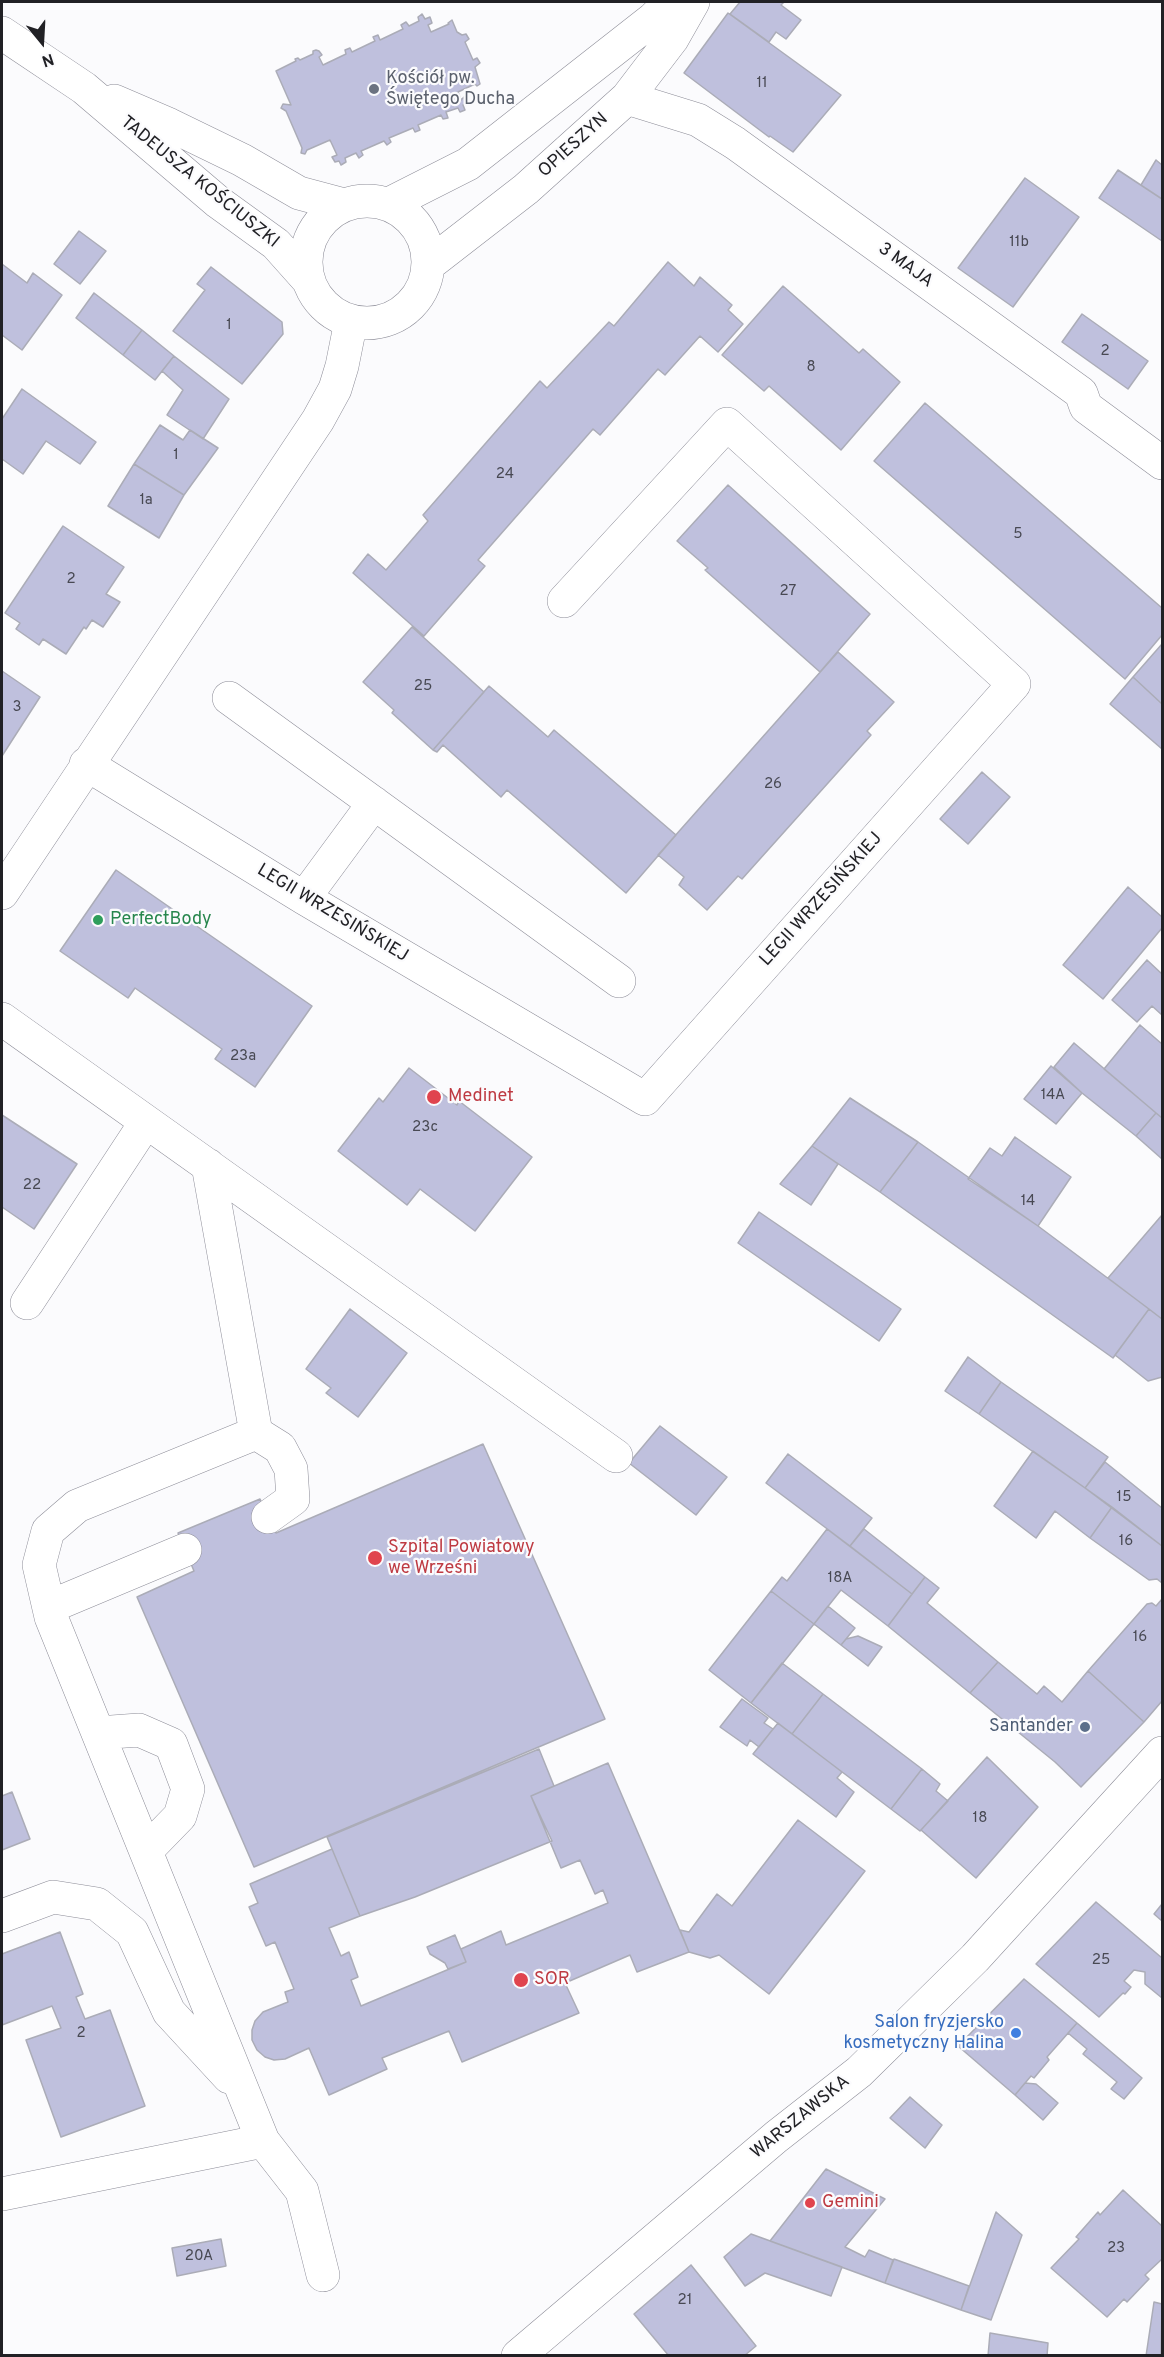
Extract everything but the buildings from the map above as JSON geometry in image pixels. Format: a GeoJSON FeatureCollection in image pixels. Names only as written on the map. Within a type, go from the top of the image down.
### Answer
{"type":"FeatureCollection","features":[{"type":"Feature","properties":{"kind":"street"},"geometry":{"type":"LineString","coordinates":[[389,204],[468,164],[653,19],[670,2]]}},
{"type":"Feature","properties":{"kind":"street","name":"OPIESZYN"},"geometry":{"type":"LineString","coordinates":[[428,265],[526,189],[627,98],[672,39],[693,2]]}},
{"type":"Feature","properties":{"kind":"street","name":"TADEUSZA KOŚCIUSZKI"},"geometry":{"type":"LineString","coordinates":[[2,33],[84,88],[218,202],[276,243],[309,281]]}},
{"type":"Feature","properties":{"kind":"street","name":"TADEUSZA KOŚCIUSZKI"},"geometry":{"type":"LineString","coordinates":[[84,88],[171,125],[242,160],[298,193],[344,205]]}},
{"type":"Feature","properties":{"kind":"street","name":"3 MAJA"},"geometry":{"type":"LineString","coordinates":[[627,98],[698,120],[735,143],[1081,393],[1086,407],[1162,463]]}},
{"type":"Feature","properties":{"kind":"street"},"geometry":{"type":"LineString","coordinates":[[373,200],[389,204],[402,211],[414,222],[422,234],[427,249],[428,265],[422,287],[409,306],[396,315],[382,321],[366,323],[351,321],[337,315],[315,295],[309,281],[306,251],[319,223],[344,205],[373,200]]}},
{"type":"Feature","properties":{"kind":"street"},"geometry":{"type":"LineString","coordinates":[[2,892],[318,420],[335,389],[351,321]]}},
{"type":"Feature","properties":{"kind":"street","name":"LEGII WRZESIŃSKIEJ"},"geometry":{"type":"LineString","coordinates":[[86,764],[304,898],[645,1099],[1014,684],[727,424],[564,601]]}},
{"type":"Feature","properties":{"kind":"street"},"geometry":{"type":"LineString","coordinates":[[229,698],[619,981]]}},
{"type":"Feature","properties":{"kind":"street"},"geometry":{"type":"LineString","coordinates":[[304,898],[374,803]]}},
{"type":"Feature","properties":{"kind":"street"},"geometry":{"type":"LineString","coordinates":[[2,1019],[616,1456]]}},
{"type":"Feature","properties":{"kind":"street"},"geometry":{"type":"LineString","coordinates":[[27,1303],[146,1122]]}},
{"type":"Feature","properties":{"kind":"street"},"geometry":{"type":"LineString","coordinates":[[208,1165],[256,1433],[280,1448],[291,1469],[293,1499],[268,1517]]}},
{"type":"Feature","properties":{"kind":"street"},"geometry":{"type":"LineString","coordinates":[[256,1433],[77,1506],[48,1531],[39,1565],[49,1607],[263,2141],[302,2191],[323,2275]]}},
{"type":"Feature","properties":{"kind":"street"},"geometry":{"type":"LineString","coordinates":[[49,1607],[185,1550]]}},
{"type":"Feature","properties":{"kind":"street"},"geometry":{"type":"LineString","coordinates":[[98,1733],[139,1730],[171,1744],[188,1789],[180,1816],[146,1851]]}},
{"type":"Feature","properties":{"kind":"street","name":"WARSZAWSKA"},"geometry":{"type":"LineString","coordinates":[[518,2355],[749,2160],[859,2072],[975,1958],[1162,1753]]}},
{"type":"Feature","properties":{"kind":"street"},"geometry":{"type":"LineString","coordinates":[[2,1916],[53,1897],[97,1904],[132,1932],[169,2012],[244,2094]]}},
{"type":"Feature","properties":{"kind":"street"},"geometry":{"type":"LineString","coordinates":[[2,2194],[263,2141]]}},
{"type":"Feature","properties":{"kind":"place","name":"Kościół pw. Świętego Ducha"},"geometry":{"type":"Point","coordinates":[374,89]}},
{"type":"Feature","properties":{"kind":"place","name":"PerfectBody"},"geometry":{"type":"Point","coordinates":[98,920]}},
{"type":"Feature","properties":{"kind":"place","name":"Medinet"},"geometry":{"type":"Point","coordinates":[434,1097]}},
{"type":"Feature","properties":{"kind":"place","name":"Szpital Powiatowy we Wrześni"},"geometry":{"type":"Point","coordinates":[375,1558]}},
{"type":"Feature","properties":{"kind":"place","name":"Santander"},"geometry":{"type":"Point","coordinates":[1085,1727]}},
{"type":"Feature","properties":{"kind":"place","name":"SOR"},"geometry":{"type":"Point","coordinates":[521,1980]}},
{"type":"Feature","properties":{"kind":"place","name":"Salon fryzjersko kosmetyczny Halina"},"geometry":{"type":"Point","coordinates":[1016,2033]}},
{"type":"Feature","properties":{"kind":"place","name":"Gemini"},"geometry":{"type":"Point","coordinates":[810,2203]}}]}
